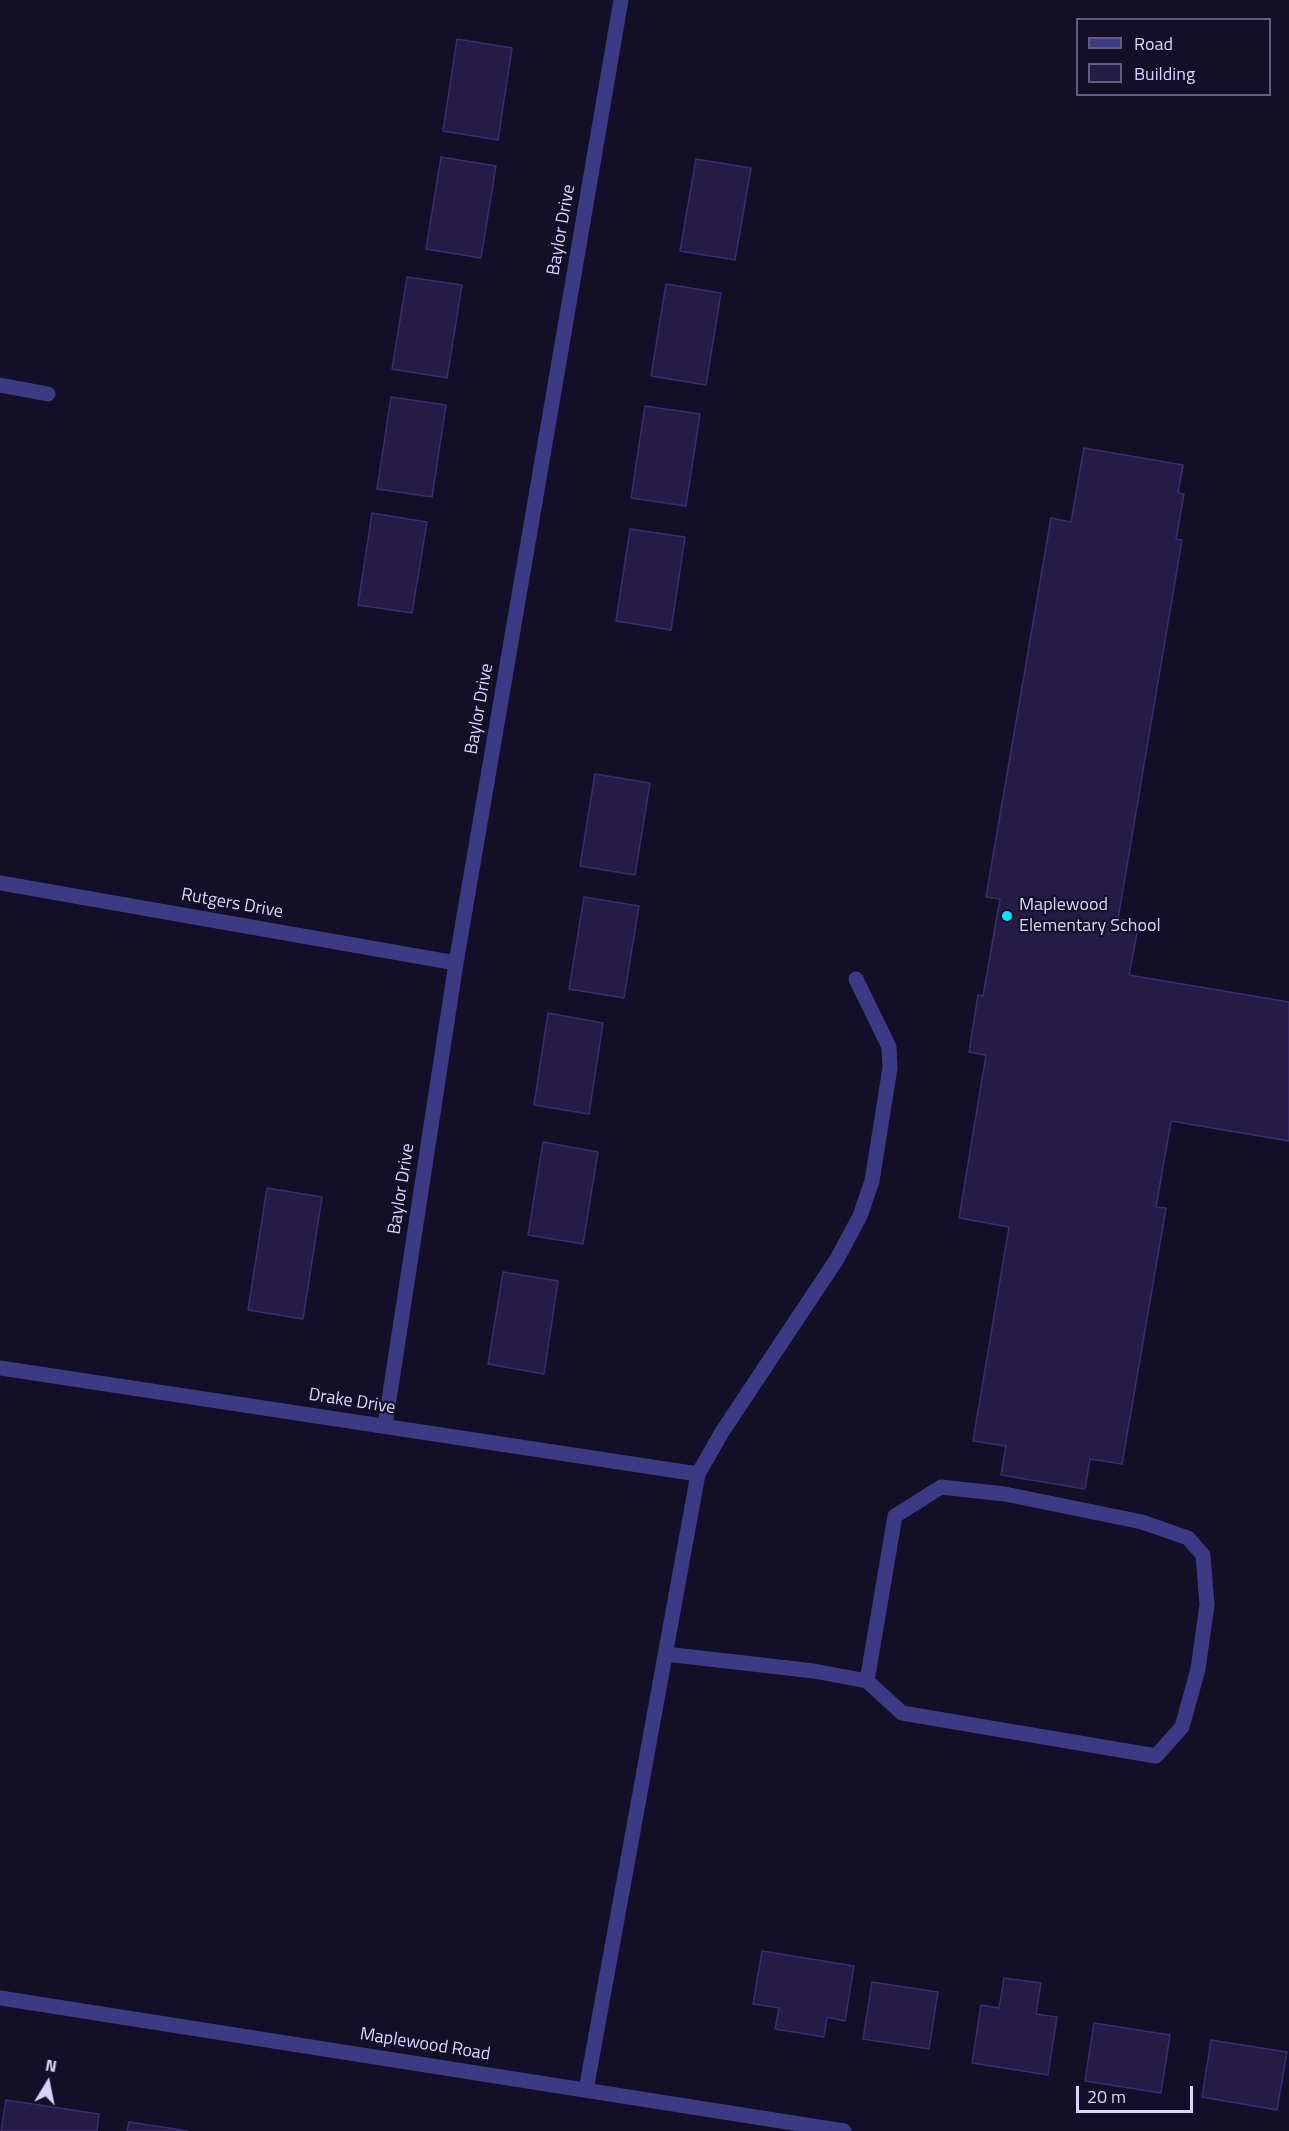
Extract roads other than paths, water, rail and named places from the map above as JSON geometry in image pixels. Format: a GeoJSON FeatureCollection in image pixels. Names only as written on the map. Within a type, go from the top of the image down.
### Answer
{"type":"FeatureCollection","features":[{"type":"Feature","properties":{"kind":"street","name":"Baylor Drive"},"geometry":{"type":"LineString","coordinates":[[385,1426],[456,963],[621,0]]}},
{"type":"Feature","properties":{"kind":"street"},"geometry":{"type":"LineString","coordinates":[[0,385],[48,394]]}},
{"type":"Feature","properties":{"kind":"street","name":"Rutgers Drive"},"geometry":{"type":"LineString","coordinates":[[0,883],[456,963]]}},
{"type":"Feature","properties":{"kind":"street"},"geometry":{"type":"LineString","coordinates":[[586,2090],[698,1474],[722,1432],[837,1259],[860,1216],[872,1181],[890,1068],[889,1047],[856,979]]}},
{"type":"Feature","properties":{"kind":"street","name":"Drake Drive"},"geometry":{"type":"LineString","coordinates":[[0,1368],[698,1474]]}},
{"type":"Feature","properties":{"kind":"street"},"geometry":{"type":"LineString","coordinates":[[665,1654],[814,1671],[867,1681],[902,1713],[1156,1756],[1182,1727],[1198,1669],[1207,1605],[1203,1555],[1188,1538],[1142,1522],[1005,1494],[941,1487],[895,1516],[867,1681]]}},
{"type":"Feature","properties":{"kind":"street","name":"Maplewood Road"},"geometry":{"type":"LineString","coordinates":[[0,1998],[844,2131]]}},
{"type":"Feature","properties":{"kind":"place","name":"Maplewood Elementary School"},"geometry":{"type":"Point","coordinates":[1007,916]}}]}
